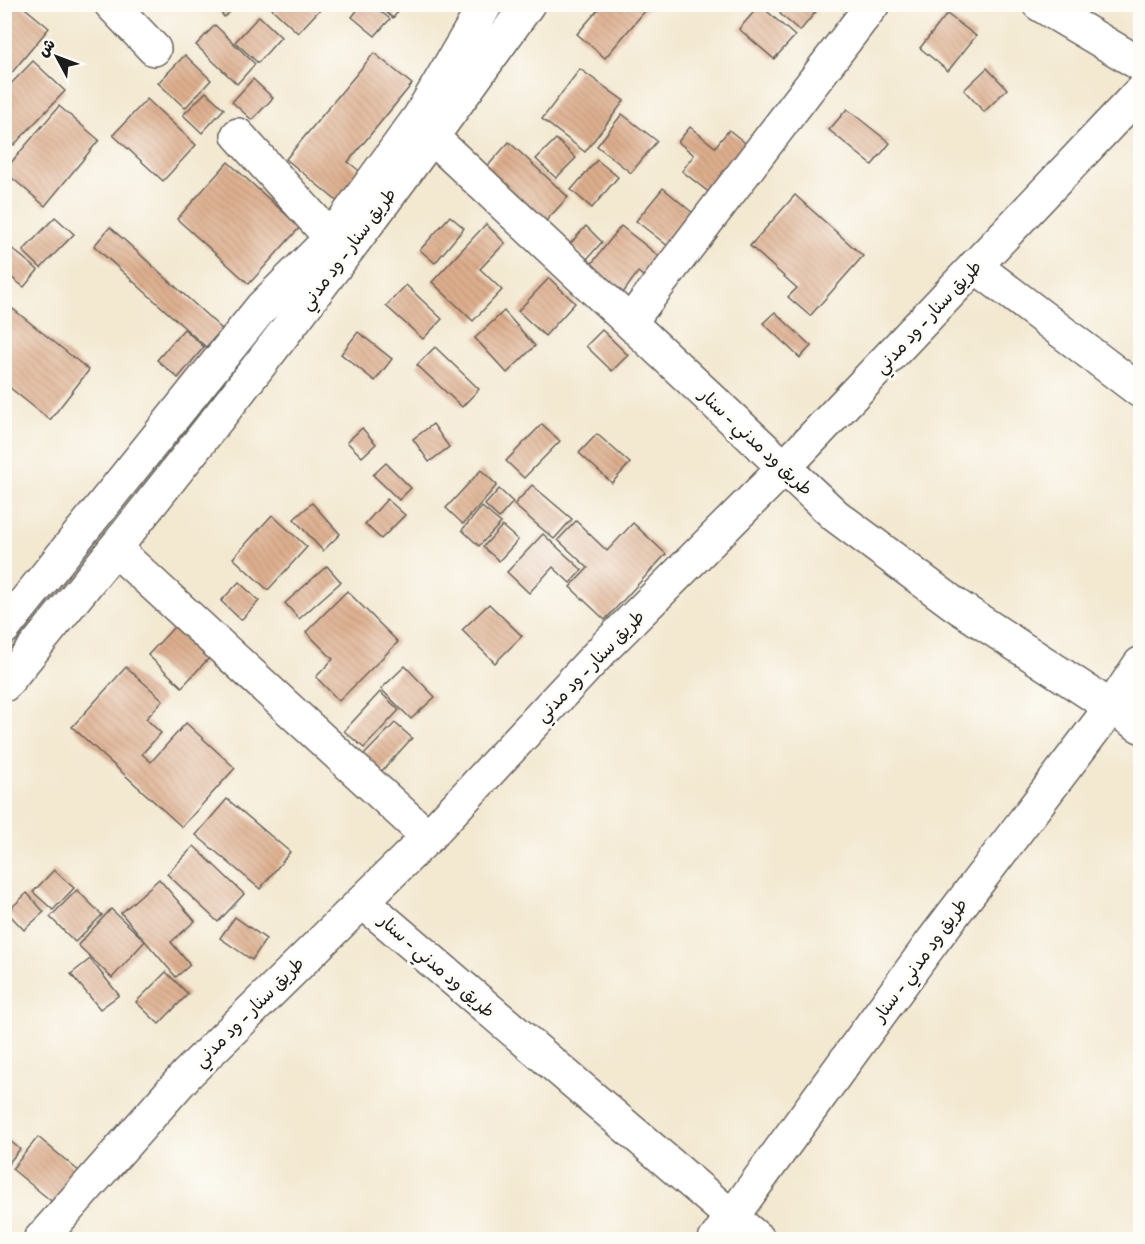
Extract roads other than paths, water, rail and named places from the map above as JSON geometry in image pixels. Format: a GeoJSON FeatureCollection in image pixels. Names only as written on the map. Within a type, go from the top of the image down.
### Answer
{"type":"FeatureCollection","features":[{"type":"Feature","properties":{"kind":"street"},"geometry":{"type":"LineString","coordinates":[[111,4],[154,49]]}},
{"type":"Feature","properties":{"kind":"street","name":"طريق سنار - ود مدني"},"geometry":{"type":"LineString","coordinates":[[4,628],[261,308],[331,238],[420,116],[486,4]]}},
{"type":"Feature","properties":{"kind":"street","name":"طريق سنار - ود مدني"},"geometry":{"type":"LineString","coordinates":[[4,685],[116,549],[433,138],[528,4]]}},
{"type":"Feature","properties":{"kind":"street"},"geometry":{"type":"LineString","coordinates":[[630,322],[873,4]]}},
{"type":"Feature","properties":{"kind":"street"},"geometry":{"type":"LineString","coordinates":[[1039,4],[1140,64]]}},
{"type":"Feature","properties":{"kind":"street","name":"طريق سنار - ود مدني"},"geometry":{"type":"LineString","coordinates":[[40,1239],[187,1074],[428,837],[606,646],[783,469],[1140,92]]}},
{"type":"Feature","properties":{"kind":"street"},"geometry":{"type":"LineString","coordinates":[[238,135],[331,238]]}},
{"type":"Feature","properties":{"kind":"street","name":"طريق ود مدني - سنار"},"geometry":{"type":"LineString","coordinates":[[433,138],[783,469],[836,516],[920,580],[1140,726]]}},
{"type":"Feature","properties":{"kind":"street"},"geometry":{"type":"LineString","coordinates":[[975,266],[1140,391]]}},
{"type":"Feature","properties":{"kind":"street"},"geometry":{"type":"LineString","coordinates":[[116,549],[428,837]]}},
{"type":"Feature","properties":{"kind":"street","name":"طريق ود مدني - سنار"},"geometry":{"type":"LineString","coordinates":[[724,1228],[932,942],[1112,706],[1140,664]]}},
{"type":"Feature","properties":{"kind":"street","name":"طريق ود مدني - سنار"},"geometry":{"type":"LineString","coordinates":[[363,902],[724,1228],[759,1239]]}}]}
